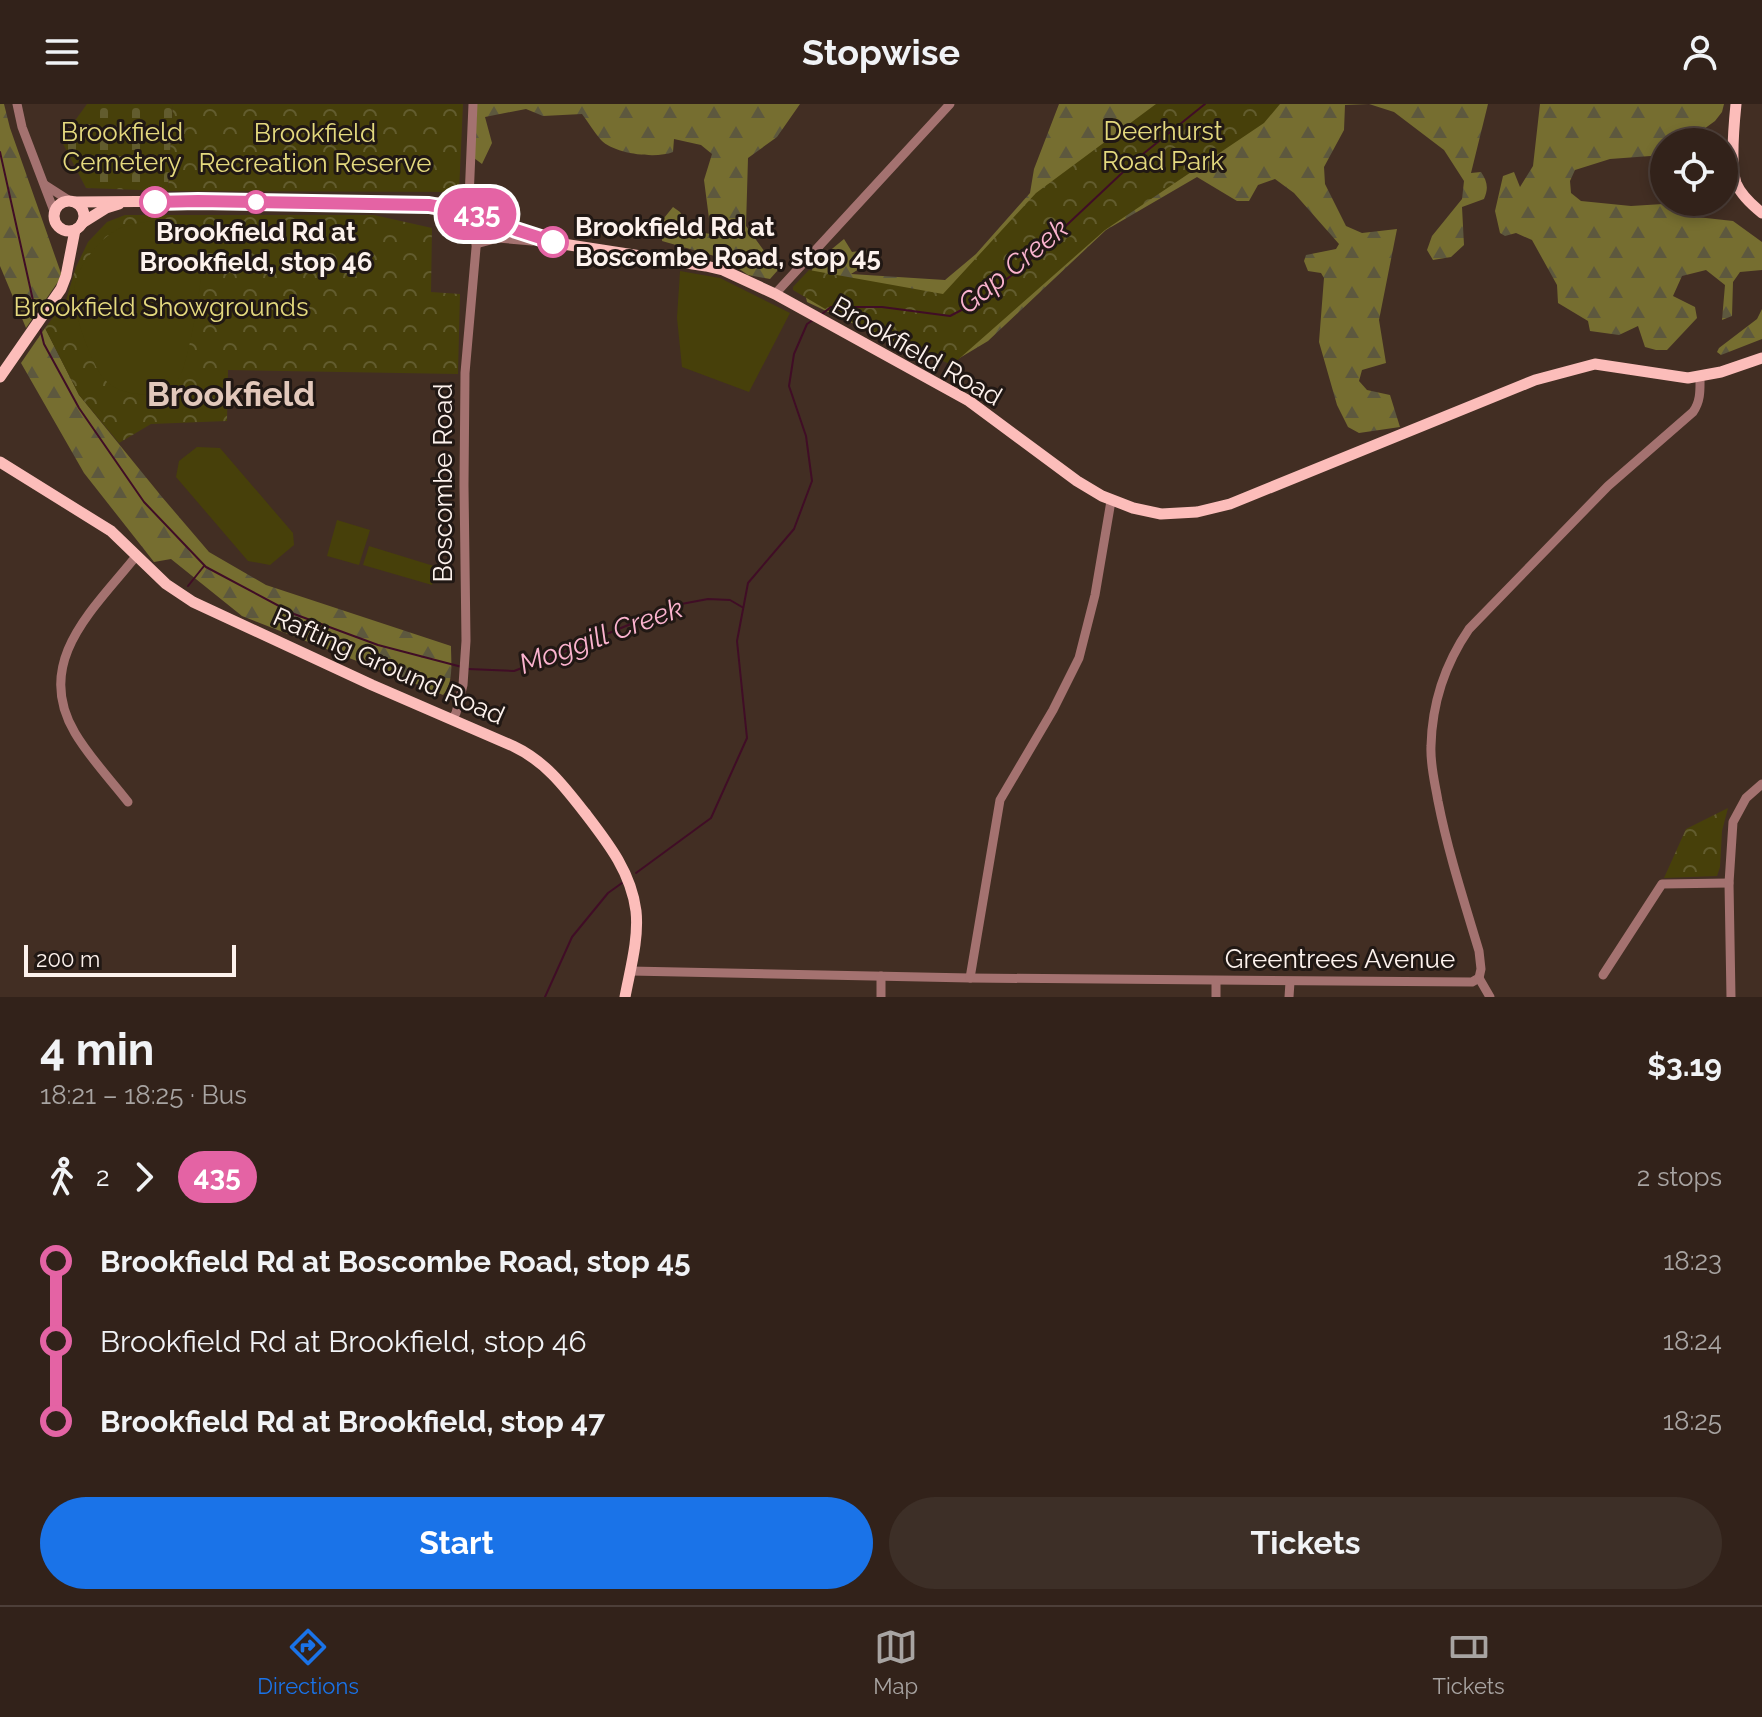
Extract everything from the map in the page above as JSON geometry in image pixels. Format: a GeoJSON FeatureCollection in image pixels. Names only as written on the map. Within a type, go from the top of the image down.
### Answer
{"type":"FeatureCollection","features":[{"type":"Feature","properties":{"kind":"main road"},"geometry":{"type":"LineString","coordinates":[[1736,104],[1734,170],[1737,184],[1743,195],[1762,213]]}},
{"type":"Feature","properties":{"kind":"main road","name":"Brookfield Road"},"geometry":{"type":"LineString","coordinates":[[72,201],[429,205],[479,214],[516,230],[563,244],[723,270],[775,294],[969,401],[1077,481],[1111,501],[1161,514],[1197,512],[1230,504],[1535,380],[1595,364],[1675,377],[1700,377],[1762,358]]}},
{"type":"Feature","properties":{"kind":"main road"},"geometry":{"type":"LineString","coordinates":[[0,377],[53,301],[66,276],[74,228],[84,213],[72,201],[60,203],[53,216],[56,225],[74,228]]}},
{"type":"Feature","properties":{"kind":"main road","name":"Brookfield Road"},"geometry":{"type":"LineString","coordinates":[[74,228],[106,208],[124,202]]}},
{"type":"Feature","properties":{"kind":"main road","name":"Brookfield Road"},"geometry":{"type":"LineString","coordinates":[[1746,362],[1762,351]]}},
{"type":"Feature","properties":{"kind":"main road","name":"Rafting Ground Road"},"geometry":{"type":"LineString","coordinates":[[0,462],[111,531],[166,584],[193,602],[528,753],[545,766],[605,839],[628,880],[634,901],[636,929],[625,997]]}},
{"type":"Feature","properties":{"kind":"street"},"geometry":{"type":"LineString","coordinates":[[17,104],[22,127],[54,211]]}},
{"type":"Feature","properties":{"kind":"street"},"geometry":{"type":"LineString","coordinates":[[469,199],[473,104]]}},
{"type":"Feature","properties":{"kind":"street"},"geometry":{"type":"LineString","coordinates":[[775,294],[950,104]]}},
{"type":"Feature","properties":{"kind":"street"},"geometry":{"type":"LineString","coordinates":[[45,185],[72,201]]}},
{"type":"Feature","properties":{"kind":"street"},"geometry":{"type":"LineString","coordinates":[[429,205],[439,201],[469,199],[506,216],[516,230]]}},
{"type":"Feature","properties":{"kind":"street","name":"Boscombe Road"},"geometry":{"type":"LineString","coordinates":[[452,720],[463,685],[465,657],[465,373],[479,214]]}},
{"type":"Feature","properties":{"kind":"street"},"geometry":{"type":"LineString","coordinates":[[476,244],[498,238],[542,239]]}},
{"type":"Feature","properties":{"kind":"street","name":"Greentrees Avenue"},"geometry":{"type":"LineString","coordinates":[[630,971],[970,978],[1472,982],[1479,978],[1479,951],[1446,839],[1432,765],[1432,735],[1441,682],[1469,629],[1608,486],[1693,412],[1700,395],[1700,377]]}},
{"type":"Feature","properties":{"kind":"street"},"geometry":{"type":"LineString","coordinates":[[970,978],[1000,800],[1053,710],[1079,658],[1095,595],[1111,501]]}},
{"type":"Feature","properties":{"kind":"street"},"geometry":{"type":"LineString","coordinates":[[128,802],[76,734],[63,706],[60,690],[61,669],[75,632],[137,555]]}},
{"type":"Feature","properties":{"kind":"street"},"geometry":{"type":"LineString","coordinates":[[1731,997],[1729,883],[1733,822],[1746,798],[1762,784]]}},
{"type":"Feature","properties":{"kind":"street"},"geometry":{"type":"LineString","coordinates":[[1603,975],[1662,884],[1729,883]]}},
{"type":"Feature","properties":{"kind":"street"},"geometry":{"type":"LineString","coordinates":[[881,976],[881,997]]}},
{"type":"Feature","properties":{"kind":"street"},"geometry":{"type":"LineString","coordinates":[[1479,978],[1490,997]]}},
{"type":"Feature","properties":{"kind":"street"},"geometry":{"type":"LineString","coordinates":[[1216,981],[1216,997]]}},
{"type":"Feature","properties":{"kind":"street"},"geometry":{"type":"LineString","coordinates":[[1289,997],[1290,982]]}},
{"type":"Feature","properties":{"kind":"green space"},"geometry":{"type":"Polygon","coordinates":[[[0,104],[4,104],[62,276],[26,328],[0,266],[0,104]]]}},
{"type":"Feature","properties":{"kind":"green space","name":"Brookfield Cemetery"},"geometry":{"type":"Polygon","coordinates":[[[87,104],[173,104],[168,191],[86,188],[61,140],[87,104]]]}},
{"type":"Feature","properties":{"kind":"green space","name":"Brookfield Recreation Reserve"},"geometry":{"type":"Polygon","coordinates":[[[173,104],[463,104],[459,192],[168,191],[173,104]]]}},
{"type":"Feature","properties":{"kind":"green space"},"geometry":{"type":"Polygon","coordinates":[[[477,104],[800,104],[777,137],[748,158],[746,226],[778,270],[770,279],[748,275],[725,259],[662,241],[664,218],[673,207],[680,212],[690,231],[711,234],[704,180],[712,154],[701,145],[674,139],[673,152],[666,154],[625,152],[601,140],[582,114],[543,116],[526,109],[485,117],[492,143],[482,164],[474,158],[477,104]]]}},
{"type":"Feature","properties":{"kind":"green space"},"geometry":{"type":"Polygon","coordinates":[[[1059,104],[1369,104],[1345,105],[1344,130],[1324,167],[1325,184],[1346,226],[1362,233],[1397,229],[1379,320],[1386,363],[1362,370],[1359,381],[1367,390],[1390,395],[1400,427],[1359,433],[1348,427],[1337,405],[1319,342],[1324,278],[1321,273],[1308,271],[1304,261],[1306,255],[1336,249],[1339,244],[1294,193],[1275,179],[1258,185],[1249,201],[1237,201],[1197,177],[1106,230],[988,341],[958,359],[963,324],[920,355],[807,302],[804,288],[815,263],[844,239],[852,252],[873,249],[875,254],[870,262],[851,274],[945,280],[976,254],[1030,193],[1034,169],[1059,104]]]}},
{"type":"Feature","properties":{"kind":"green space","name":"Deerhurst Road Park"},"geometry":{"type":"Polygon","coordinates":[[[1156,104],[1280,104],[1264,123],[1105,230],[952,365],[832,313],[793,290],[809,270],[943,294],[1036,193],[1156,104]]]}},
{"type":"Feature","properties":{"kind":"green space"},"geometry":{"type":"Polygon","coordinates":[[[1369,104],[1488,104],[1471,173],[1481,172],[1486,191],[1484,199],[1462,207],[1464,245],[1451,257],[1433,260],[1427,250],[1432,236],[1462,199],[1464,181],[1444,150],[1394,112],[1369,104]]]}},
{"type":"Feature","properties":{"kind":"green space"},"geometry":{"type":"Polygon","coordinates":[[[1540,104],[1724,104],[1715,121],[1705,128],[1650,128],[1650,156],[1610,159],[1575,170],[1570,181],[1571,193],[1581,201],[1650,205],[1650,216],[1696,216],[1733,221],[1762,242],[1762,270],[1740,272],[1733,282],[1732,316],[1722,320],[1725,285],[1706,270],[1682,276],[1673,296],[1695,307],[1697,318],[1667,350],[1645,347],[1638,326],[1619,335],[1590,331],[1588,321],[1558,303],[1557,285],[1532,240],[1516,233],[1505,236],[1500,233],[1495,211],[1503,176],[1514,172],[1520,187],[1533,166],[1540,104]]]}},
{"type":"Feature","properties":{"kind":"green space","name":"Brookfield Showgrounds"},"geometry":{"type":"Polygon","coordinates":[[[125,215],[374,215],[432,228],[431,292],[460,294],[458,374],[228,370],[227,421],[151,424],[119,443],[79,395],[45,328],[66,300],[88,242],[107,222],[125,215]]]}},
{"type":"Feature","properties":{"kind":"green space"},"geometry":{"type":"Polygon","coordinates":[[[159,220],[178,226],[190,235],[199,246],[202,260],[199,292],[182,372],[167,391],[147,395],[118,389],[101,375],[83,335],[74,293],[84,264],[106,237],[123,227],[159,220]]]}},
{"type":"Feature","properties":{"kind":"green space"},"geometry":{"type":"Polygon","coordinates":[[[680,271],[720,278],[790,313],[749,392],[682,367],[677,318],[680,271]]]}},
{"type":"Feature","properties":{"kind":"green space"},"geometry":{"type":"Polygon","coordinates":[[[1762,309],[1762,339],[1721,355],[1717,352],[1757,319],[1762,309]]]}},
{"type":"Feature","properties":{"kind":"green space"},"geometry":{"type":"Polygon","coordinates":[[[45,328],[79,395],[209,552],[266,585],[451,646],[450,679],[443,695],[242,616],[171,559],[154,562],[84,473],[21,363],[45,328]]]}},
{"type":"Feature","properties":{"kind":"green space"},"geometry":{"type":"Polygon","coordinates":[[[197,447],[220,448],[293,533],[294,545],[270,565],[248,561],[176,477],[179,461],[197,447]]]}},
{"type":"Feature","properties":{"kind":"green space"},"geometry":{"type":"Polygon","coordinates":[[[337,520],[370,530],[359,565],[327,556],[337,520]]]}},
{"type":"Feature","properties":{"kind":"green space"},"geometry":{"type":"Polygon","coordinates":[[[369,546],[437,567],[432,585],[363,565],[369,546]]]}},
{"type":"Feature","properties":{"kind":"green space"},"geometry":{"type":"Polygon","coordinates":[[[1728,808],[1717,876],[1664,878],[1686,829],[1728,808]]]}},
{"type":"Feature","properties":{"kind":"waterway","name":"Gap Creek"},"geometry":{"type":"LineString","coordinates":[[822,314],[831,307],[882,307],[950,316],[975,303],[1020,269],[1138,158],[1205,104]]}},
{"type":"Feature","properties":{"kind":"waterway","name":"Moggill Creek"},"geometry":{"type":"LineString","coordinates":[[0,152],[36,314]]}},
{"type":"Feature","properties":{"kind":"waterway","name":"Gap Creek"},"geometry":{"type":"LineString","coordinates":[[636,873],[711,818],[747,738],[737,641],[748,583],[794,529],[812,481],[806,436],[789,386],[794,354],[807,324],[813,320]]}},
{"type":"Feature","properties":{"kind":"waterway","name":"Moggill Creek"},"geometry":{"type":"LineString","coordinates":[[40,328],[44,344],[79,408],[144,502],[206,567],[294,614],[378,645],[462,667]]}},
{"type":"Feature","properties":{"kind":"waterway"},"geometry":{"type":"LineString","coordinates":[[188,586],[204,566]]}},
{"type":"Feature","properties":{"kind":"waterway","name":"Moggill Creek"},"geometry":{"type":"LineString","coordinates":[[468,669],[514,671],[676,605],[708,599],[730,600],[742,607]]}},
{"type":"Feature","properties":{"kind":"waterway","name":"Moggill Creek"},"geometry":{"type":"LineString","coordinates":[[545,997],[572,937],[608,893],[622,883]]}},
{"type":"Feature","properties":{"kind":"bus line","name":"435"},"geometry":{"type":"LineString","coordinates":[[155,202],[429,205],[479,214],[553,242]]}},
{"type":"Feature","properties":{"kind":"place","name":"Brookfield Rd at Brookfield, stop 46"},"geometry":{"type":"Point","coordinates":[256,202]}},
{"type":"Feature","properties":{"kind":"place","name":"Brookfield Rd at Boscombe Road, stop 45"},"geometry":{"type":"Point","coordinates":[553,242]}},
{"type":"Feature","properties":{"kind":"district","name":"Brookfield"},"geometry":{"type":"Point","coordinates":[231,394]}}]}
